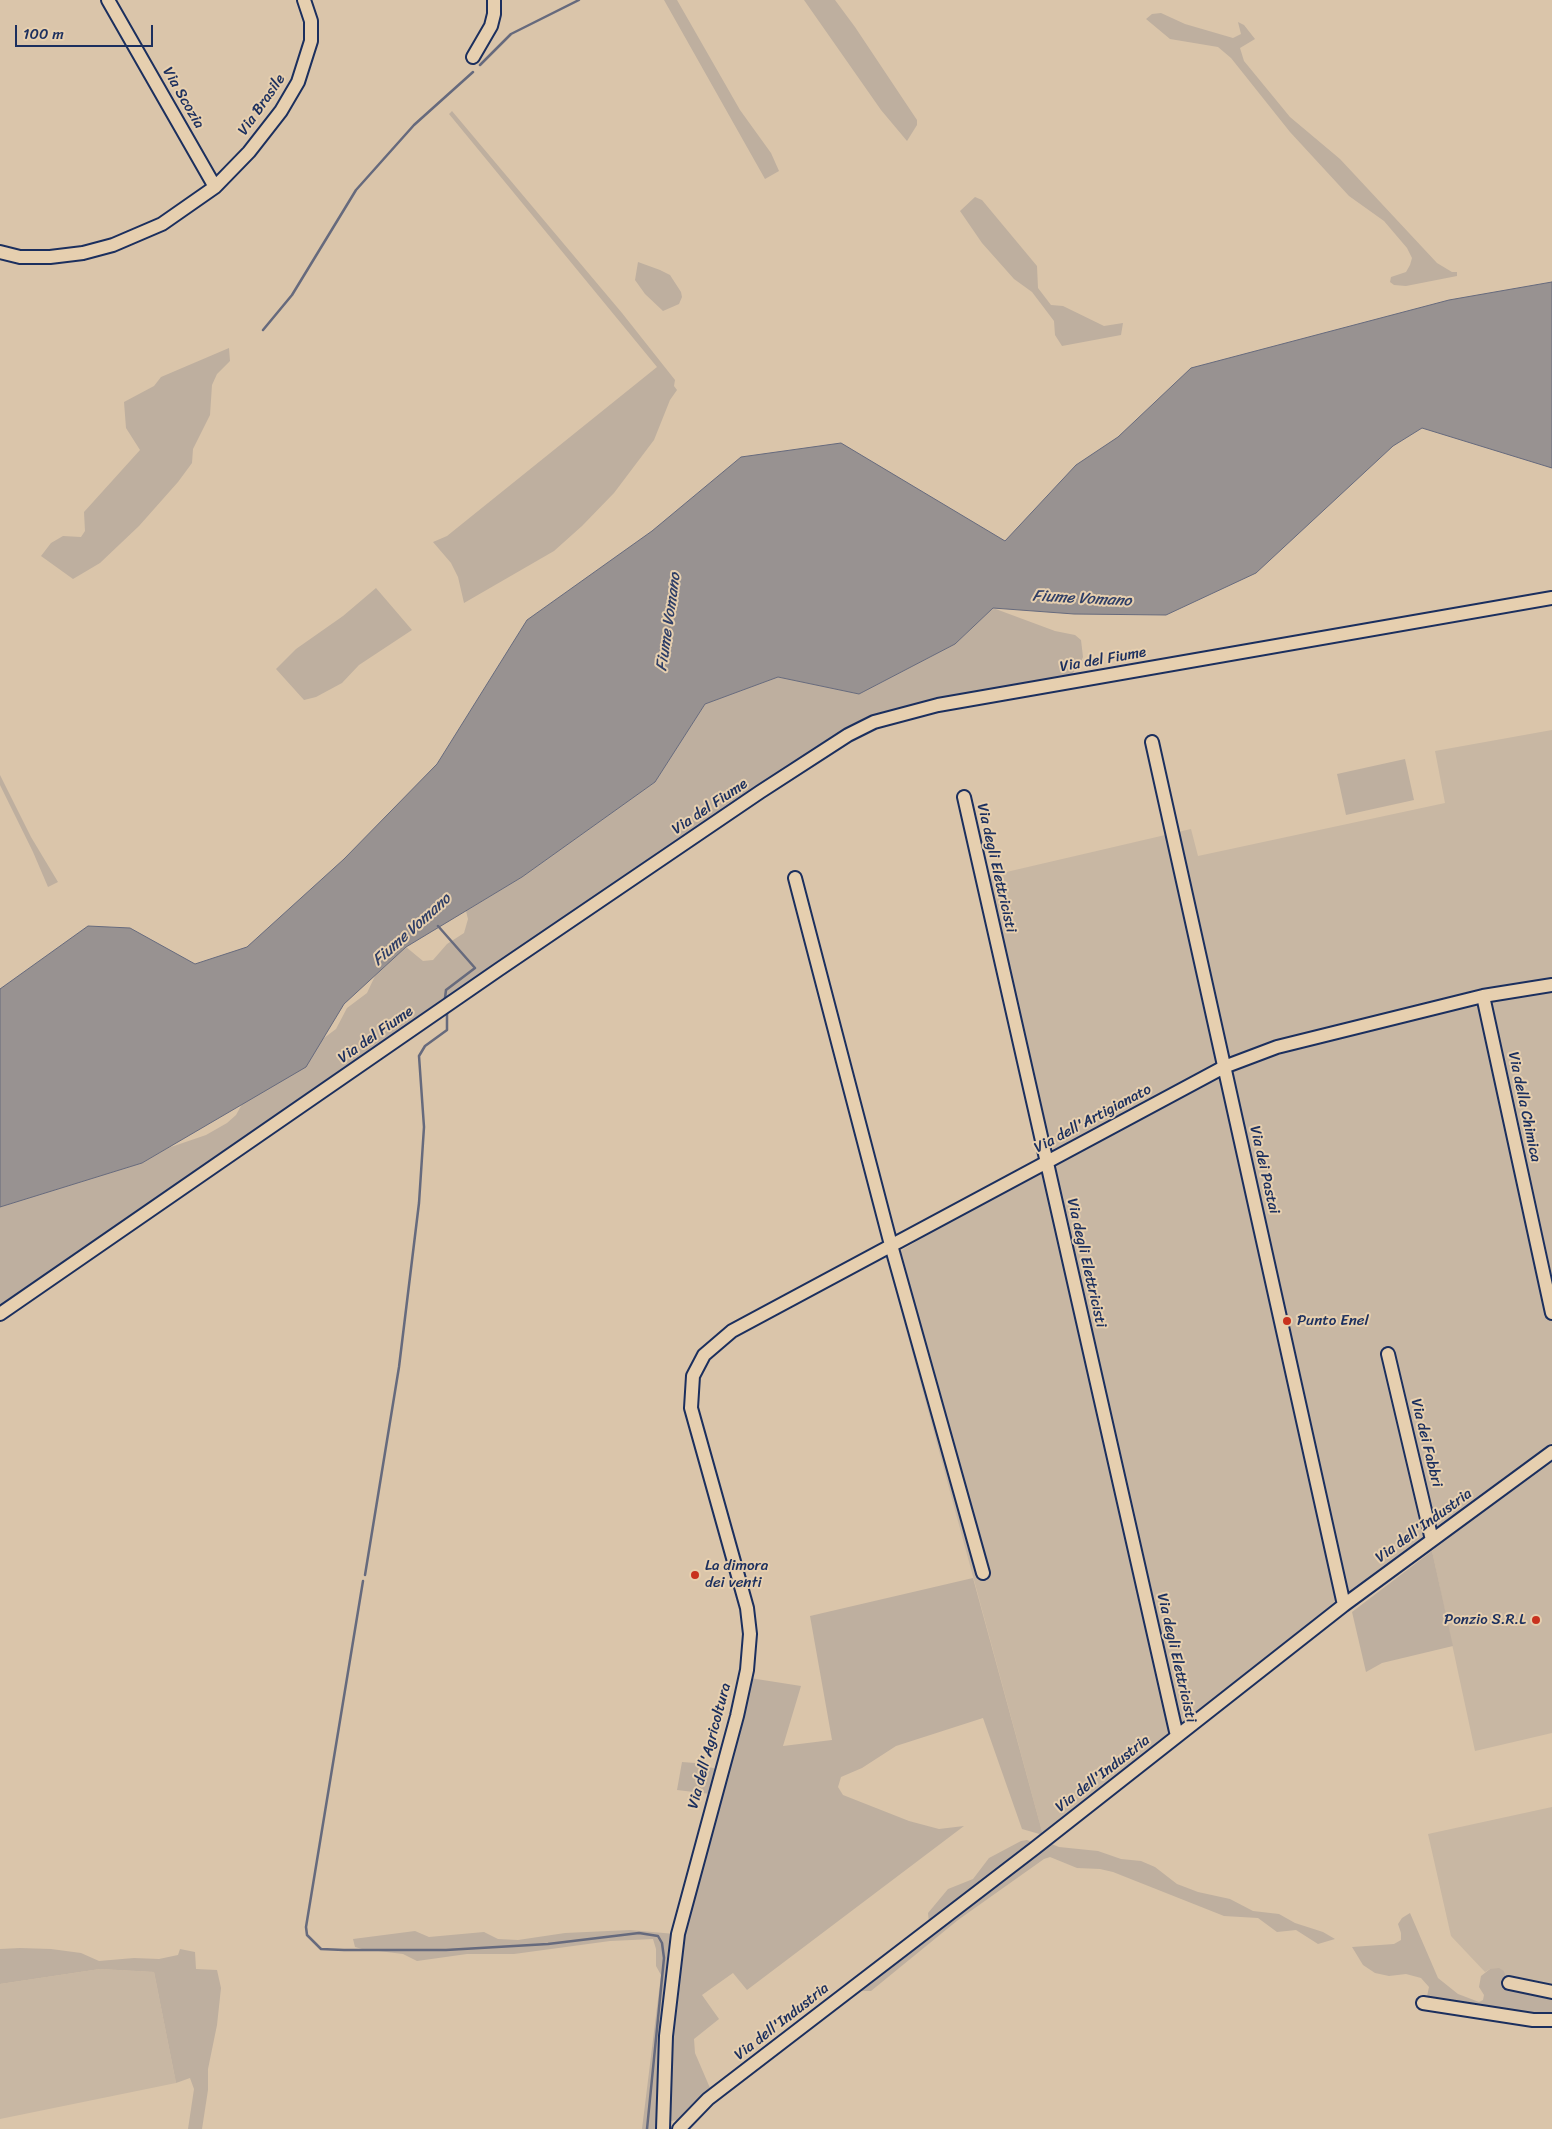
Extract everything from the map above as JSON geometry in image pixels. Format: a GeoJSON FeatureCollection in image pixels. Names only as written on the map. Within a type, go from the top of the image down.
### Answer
{"type":"FeatureCollection","features":[{"type":"Feature","properties":{"kind":"street","name":"Via Scozia"},"geometry":{"type":"LineString","coordinates":[[108,0],[215,187]]}},
{"type":"Feature","properties":{"kind":"street","name":"Via Brasile"},"geometry":{"type":"LineString","coordinates":[[0,252],[20,256],[50,257],[83,253],[112,246],[162,224],[215,187],[254,146],[281,111],[298,82],[311,41],[311,21],[304,0]]}},
{"type":"Feature","properties":{"kind":"street"},"geometry":{"type":"LineString","coordinates":[[473,57],[491,26],[494,14],[494,0]]}},
{"type":"Feature","properties":{"kind":"street","name":"Via del Fiume"},"geometry":{"type":"LineString","coordinates":[[0,1314],[498,970],[744,804],[848,736],[874,722],[938,705],[1552,598]]}},
{"type":"Feature","properties":{"kind":"street","name":"Via dei Pastai"},"geometry":{"type":"LineString","coordinates":[[1152,742],[1344,1605]]}},
{"type":"Feature","properties":{"kind":"street","name":"Via degli Elettricisti"},"geometry":{"type":"LineString","coordinates":[[964,797],[1177,1736]]}},
{"type":"Feature","properties":{"kind":"street"},"geometry":{"type":"LineString","coordinates":[[794,878],[891,1245],[983,1573]]}},
{"type":"Feature","properties":{"kind":"street","name":"Via dell'Artigianato"},"geometry":{"type":"LineString","coordinates":[[693,1376],[704,1354],[732,1331],[1224,1067],[1277,1047],[1483,996],[1552,985]]}},
{"type":"Feature","properties":{"kind":"street","name":"Via della Chimica"},"geometry":{"type":"LineString","coordinates":[[1483,996],[1552,1313]]}},
{"type":"Feature","properties":{"kind":"street","name":"Via dei Fabbri"},"geometry":{"type":"LineString","coordinates":[[1388,1354],[1432,1540]]}},
{"type":"Feature","properties":{"kind":"street","name":"Via dell'Agricoltura"},"geometry":{"type":"LineString","coordinates":[[663,2129],[666,2036],[678,1934],[737,1716],[746,1670],[750,1634],[747,1608],[691,1408],[693,1376]]}},
{"type":"Feature","properties":{"kind":"street","name":"Via dell'Industria"},"geometry":{"type":"LineString","coordinates":[[679,2129],[708,2099],[1344,1605],[1552,1452]]}},
{"type":"Feature","properties":{"kind":"street"},"geometry":{"type":"LineString","coordinates":[[1509,1984],[1552,1992]]}},
{"type":"Feature","properties":{"kind":"street"},"geometry":{"type":"LineString","coordinates":[[1423,2003],[1533,2020],[1552,2020]]}},
{"type":"Feature","properties":{"kind":"shaded area"},"geometry":{"type":"Polygon","coordinates":[[[664,0],[677,0],[740,110],[771,153],[779,171],[765,179],[664,0]]]}},
{"type":"Feature","properties":{"kind":"shaded area"},"geometry":{"type":"Polygon","coordinates":[[[804,0],[835,0],[855,27],[917,120],[917,125],[907,141],[881,110],[804,0]]]}},
{"type":"Feature","properties":{"kind":"shaded area"},"geometry":{"type":"Polygon","coordinates":[[[1161,13],[1185,24],[1233,38],[1241,34],[1238,22],[1244,25],[1255,39],[1240,48],[1244,61],[1290,117],[1340,159],[1437,263],[1452,272],[1457,272],[1457,276],[1406,286],[1394,285],[1390,282],[1391,277],[1406,272],[1410,265],[1412,258],[1407,248],[1384,221],[1349,196],[1290,132],[1231,58],[1218,47],[1170,39],[1146,19],[1152,14],[1161,13]]]}},
{"type":"Feature","properties":{"kind":"shaded area"},"geometry":{"type":"Polygon","coordinates":[[[452,111],[622,313],[675,380],[674,386],[677,390],[670,400],[654,440],[614,493],[582,526],[554,551],[464,603],[458,577],[451,563],[433,542],[447,536],[657,367],[449,114],[452,111]]]}},
{"type":"Feature","properties":{"kind":"shaded area"},"geometry":{"type":"Polygon","coordinates":[[[975,197],[982,200],[1037,266],[1038,288],[1051,305],[1063,306],[1104,326],[1123,323],[1121,335],[1062,346],[1055,335],[1054,321],[1032,292],[1014,279],[982,243],[960,211],[975,197]]]}},
{"type":"Feature","properties":{"kind":"shaded area"},"geometry":{"type":"Polygon","coordinates":[[[638,262],[670,275],[681,292],[682,297],[679,304],[663,311],[645,294],[635,280],[638,262]]]}},
{"type":"Feature","properties":{"kind":"shaded area"},"geometry":{"type":"Polygon","coordinates":[[[229,348],[230,361],[217,374],[212,385],[210,415],[193,449],[192,463],[178,482],[139,526],[100,563],[73,579],[41,556],[51,543],[63,536],[81,537],[85,531],[84,512],[140,450],[126,428],[124,402],[154,386],[161,377],[229,348]]]}},
{"type":"Feature","properties":{"kind":"shaded area"},"geometry":{"type":"Polygon","coordinates":[[[376,588],[412,630],[359,665],[342,683],[316,697],[304,700],[276,669],[296,649],[343,616],[376,588]]]}},
{"type":"Feature","properties":{"kind":"shaded area"},"geometry":{"type":"Polygon","coordinates":[[[993,608],[1055,631],[1075,635],[1081,640],[1083,657],[1079,666],[1069,677],[879,718],[0,1308],[0,1207],[142,1163],[168,1148],[206,1135],[227,1123],[236,1115],[247,1095],[336,1029],[347,1008],[367,993],[375,976],[406,947],[423,961],[433,960],[447,944],[464,933],[468,919],[466,911],[522,877],[655,782],[705,704],[778,677],[859,694],[955,644],[993,608]]]}},
{"type":"Feature","properties":{"kind":"shaded area"},"geometry":{"type":"Polygon","coordinates":[[[1552,730],[1552,1443],[1425,1544],[1043,1835],[887,1259],[1048,1163],[985,877],[1191,829],[1198,856],[1445,803],[1435,751],[1552,730]]]}},
{"type":"Feature","properties":{"kind":"shaded area"},"geometry":{"type":"Polygon","coordinates":[[[1405,759],[1414,800],[1346,815],[1337,774],[1405,759]]]}},
{"type":"Feature","properties":{"kind":"shaded area"},"geometry":{"type":"Polygon","coordinates":[[[0,775],[31,837],[58,882],[48,887],[0,785],[0,775]]]}},
{"type":"Feature","properties":{"kind":"shaded area"},"geometry":{"type":"Polygon","coordinates":[[[1552,1457],[1552,1733],[1475,1751],[1432,1551],[1552,1457]]]}},
{"type":"Feature","properties":{"kind":"shaded area"},"geometry":{"type":"Polygon","coordinates":[[[1432,1551],[1453,1646],[1382,1663],[1366,1672],[1352,1612],[1432,1551]]]}},
{"type":"Feature","properties":{"kind":"shaded area"},"geometry":{"type":"Polygon","coordinates":[[[973,1578],[1043,1835],[1022,1829],[983,1718],[896,1746],[862,1768],[841,1777],[838,1787],[843,1795],[909,1821],[939,1829],[964,1826],[747,1990],[733,1973],[702,1995],[719,2019],[694,2039],[695,2053],[710,2088],[678,2120],[670,2121],[666,2111],[674,2006],[683,1937],[733,1755],[750,1678],[801,1686],[783,1746],[832,1740],[810,1616],[973,1578]]]}},
{"type":"Feature","properties":{"kind":"shaded area"},"geometry":{"type":"Polygon","coordinates":[[[682,1762],[695,1763],[720,1770],[711,1794],[677,1790],[682,1762]]]}},
{"type":"Feature","properties":{"kind":"shaded area"},"geometry":{"type":"Polygon","coordinates":[[[1552,1807],[1552,1990],[1508,1981],[1504,1971],[1490,1969],[1485,1972],[1451,1936],[1428,1834],[1552,1807]]]}},
{"type":"Feature","properties":{"kind":"shaded area"},"geometry":{"type":"Polygon","coordinates":[[[1027,1840],[1032,1842],[1032,1844],[929,1923],[928,1913],[948,1889],[973,1879],[989,1858],[1021,1841],[1027,1840]]]}},
{"type":"Feature","properties":{"kind":"shaded area"},"geometry":{"type":"Polygon","coordinates":[[[1049,1843],[1059,1847],[1098,1851],[1121,1859],[1141,1861],[1155,1867],[1177,1884],[1198,1892],[1230,1899],[1253,1911],[1279,1914],[1295,1923],[1323,1932],[1335,1939],[1318,1944],[1296,1930],[1277,1932],[1258,1918],[1224,1916],[1113,1872],[1100,1869],[1077,1868],[1050,1857],[1044,1859],[958,1920],[871,1991],[860,1991],[1049,1843]]]}},
{"type":"Feature","properties":{"kind":"shaded area"},"geometry":{"type":"Polygon","coordinates":[[[1410,1913],[1438,1978],[1458,1994],[1479,2002],[1483,2000],[1484,1995],[1479,1987],[1481,1976],[1490,1969],[1499,1968],[1504,1971],[1508,1981],[1552,1994],[1552,2017],[1426,2001],[1429,1987],[1421,1978],[1406,1974],[1389,1976],[1375,1973],[1363,1965],[1352,1947],[1394,1944],[1401,1940],[1398,1924],[1402,1918],[1410,1913]]]}},
{"type":"Feature","properties":{"kind":"shaded area"},"geometry":{"type":"Polygon","coordinates":[[[630,1930],[675,1934],[657,2129],[642,2129],[661,1975],[656,1966],[656,1949],[653,1939],[610,1941],[514,1954],[467,1954],[417,1961],[403,1954],[355,1947],[353,1939],[415,1931],[429,1937],[484,1932],[498,1939],[518,1940],[565,1933],[630,1930]]]}},
{"type":"Feature","properties":{"kind":"shaded area"},"geometry":{"type":"Polygon","coordinates":[[[0,1949],[51,1949],[81,1953],[99,1961],[134,1958],[159,1959],[178,1955],[180,1949],[195,1952],[196,1969],[217,1970],[221,1988],[217,2025],[208,2069],[208,2090],[202,2129],[188,2129],[194,2089],[190,2078],[176,2083],[154,1972],[100,1969],[0,1984],[0,1949]]]}},
{"type":"Feature","properties":{"kind":"shaded area"},"geometry":{"type":"Polygon","coordinates":[[[100,1969],[154,1972],[176,2083],[0,2119],[0,1984],[100,1969]]]}},
{"type":"Feature","properties":{"kind":"water","name":"Fiume Vomano"},"geometry":{"type":"Polygon","coordinates":[[[1552,282],[1552,468],[1422,428],[1393,446],[1256,573],[1166,615],[1074,614],[993,608],[955,644],[859,694],[778,677],[705,704],[655,782],[522,877],[406,947],[344,1004],[306,1067],[142,1163],[0,1207],[0,989],[88,926],[130,928],[195,964],[247,947],[344,859],[437,764],[527,620],[652,531],[741,457],[841,443],[1005,541],[1076,465],[1118,437],[1191,368],[1449,300],[1552,282]]]}},
{"type":"Feature","properties":{"kind":"waterway"},"geometry":{"type":"LineString","coordinates":[[480,65],[511,34],[579,0]]}},
{"type":"Feature","properties":{"kind":"waterway"},"geometry":{"type":"LineString","coordinates":[[263,330],[292,295],[356,190],[414,125],[473,72]]}},
{"type":"Feature","properties":{"kind":"waterway","name":"Fiume Vomano"},"geometry":{"type":"LineString","coordinates":[[438,926],[475,968],[446,990],[445,998]]}},
{"type":"Feature","properties":{"kind":"waterway"},"geometry":{"type":"LineString","coordinates":[[365,1575],[399,1367],[419,1203],[424,1127],[419,1056],[425,1046],[447,1030],[447,1011]]}},
{"type":"Feature","properties":{"kind":"waterway"},"geometry":{"type":"LineString","coordinates":[[363,1581],[306,1927],[307,1935],[321,1949],[344,1950],[446,1950],[548,1944],[639,1933],[658,1936],[662,1943],[664,1958],[647,2129]]}},
{"type":"Feature","properties":{"kind":"place","name":"Punto Enel"},"geometry":{"type":"Point","coordinates":[1287,1321]}},
{"type":"Feature","properties":{"kind":"place","name":"La dimora dei venti"},"geometry":{"type":"Point","coordinates":[695,1575]}},
{"type":"Feature","properties":{"kind":"place","name":"Ponzio S.R.L"},"geometry":{"type":"Point","coordinates":[1536,1620]}}]}
